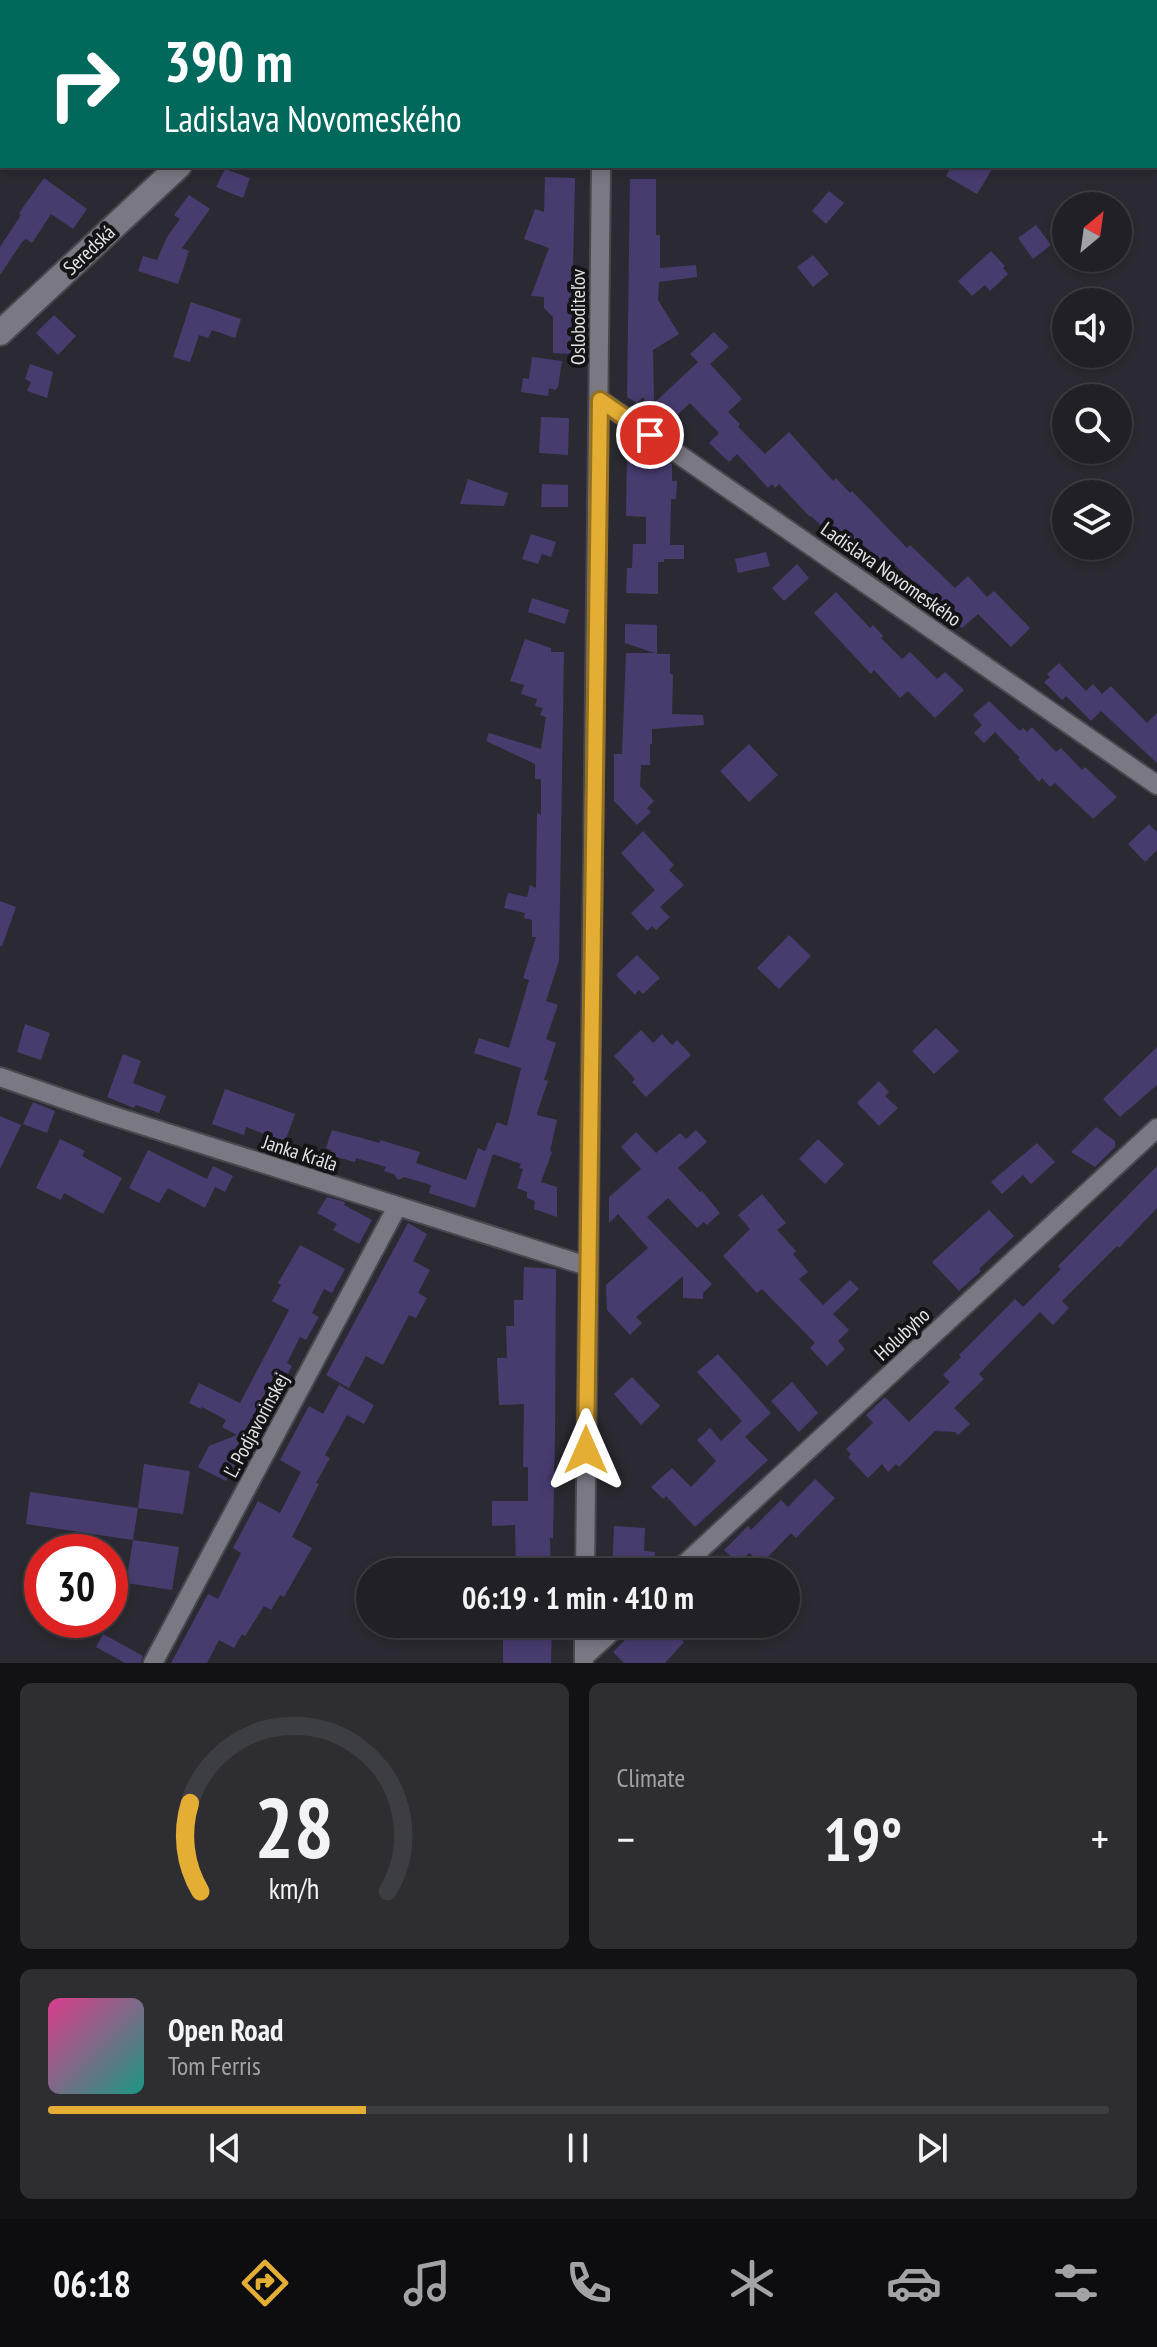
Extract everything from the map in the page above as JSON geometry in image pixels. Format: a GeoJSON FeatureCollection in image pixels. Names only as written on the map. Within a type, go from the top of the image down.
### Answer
{"type":"FeatureCollection","features":[{"type":"Feature","properties":{"kind":"street","name":"Seredská"},"geometry":{"type":"LineString","coordinates":[[0,333],[177,168]]}},
{"type":"Feature","properties":{"kind":"street","name":"Osloboditeľov"},"geometry":{"type":"LineString","coordinates":[[585,1558],[601,168]]}},
{"type":"Feature","properties":{"kind":"street","name":"Ladislava Novomeského"},"geometry":{"type":"LineString","coordinates":[[600,400],[1157,785]]}},
{"type":"Feature","properties":{"kind":"street","name":"Janka Kráľa"},"geometry":{"type":"LineString","coordinates":[[0,1077],[587,1266]]}},
{"type":"Feature","properties":{"kind":"street","name":"Holubyho"},"geometry":{"type":"LineString","coordinates":[[691,1558],[1157,1128]]}},
{"type":"Feature","properties":{"kind":"street","name":"Ľ. Podjavorinskej"},"geometry":{"type":"LineString","coordinates":[[153,1663],[397,1207]]}},
{"type":"Feature","properties":{"kind":"street"},"geometry":{"type":"LineString","coordinates":[[584,1638],[584,1660]]}},
{"type":"Feature","properties":{"kind":"street"},"geometry":{"type":"LineString","coordinates":[[584,1660],[606,1638]]}},
{"type":"Feature","properties":{"kind":"building"},"geometry":{"type":"Polygon","coordinates":[[[951,168],[993,168],[977,194],[946,176],[951,168]]]}},
{"type":"Feature","properties":{"kind":"building"},"geometry":{"type":"Polygon","coordinates":[[[225,169],[250,178],[243,198],[216,187],[225,169]]]}},
{"type":"Feature","properties":{"kind":"building"},"geometry":{"type":"Polygon","coordinates":[[[545,177],[575,178],[571,354],[553,353],[553,317],[544,308],[544,297],[531,296],[549,248],[524,239],[535,209],[544,212],[545,177]]]}},
{"type":"Feature","properties":{"kind":"building"},"geometry":{"type":"Polygon","coordinates":[[[44,178],[87,209],[73,229],[51,214],[32,243],[26,239],[22,242],[0,275],[0,247],[44,178]]]}},
{"type":"Feature","properties":{"kind":"building"},"geometry":{"type":"Polygon","coordinates":[[[630,179],[656,179],[656,235],[660,235],[660,268],[696,265],[697,277],[659,282],[658,300],[679,334],[653,350],[654,403],[698,362],[690,354],[714,332],[729,347],[710,364],[742,399],[728,412],[740,424],[738,427],[765,454],[789,432],[833,481],[836,478],[850,493],[852,491],[907,548],[910,545],[955,588],[968,576],[987,597],[994,591],[1030,628],[1011,647],[978,614],[962,628],[893,563],[886,570],[882,565],[876,572],[849,544],[845,548],[810,517],[779,484],[768,488],[737,454],[729,462],[709,443],[719,433],[690,403],[668,424],[658,414],[658,408],[649,407],[643,397],[637,403],[627,397],[630,179]]]}},
{"type":"Feature","properties":{"kind":"building"},"geometry":{"type":"Polygon","coordinates":[[[829,191],[844,203],[826,224],[812,211],[829,191]]]}},
{"type":"Feature","properties":{"kind":"building"},"geometry":{"type":"Polygon","coordinates":[[[189,195],[210,209],[182,248],[189,251],[178,284],[138,271],[143,256],[157,260],[167,237],[180,219],[174,215],[189,195]]]}},
{"type":"Feature","properties":{"kind":"building"},"geometry":{"type":"Polygon","coordinates":[[[1036,225],[1051,245],[1033,259],[1018,238],[1036,225]]]}},
{"type":"Feature","properties":{"kind":"building"},"geometry":{"type":"Polygon","coordinates":[[[991,251],[1008,274],[990,291],[985,285],[972,296],[958,281],[991,251]]]}},
{"type":"Feature","properties":{"kind":"building"},"geometry":{"type":"Polygon","coordinates":[[[813,255],[829,274],[813,287],[797,267],[813,255]]]}},
{"type":"Feature","properties":{"kind":"building"},"geometry":{"type":"Polygon","coordinates":[[[191,302],[241,319],[235,338],[212,330],[208,338],[199,335],[190,362],[173,357],[191,302]]]}},
{"type":"Feature","properties":{"kind":"building"},"geometry":{"type":"Polygon","coordinates":[[[54,315],[76,336],[58,355],[36,333],[54,315]]]}},
{"type":"Feature","properties":{"kind":"building"},"geometry":{"type":"Polygon","coordinates":[[[532,357],[562,361],[558,387],[555,390],[549,388],[548,396],[521,392],[523,378],[529,379],[532,357]]]}},
{"type":"Feature","properties":{"kind":"building"},"geometry":{"type":"Polygon","coordinates":[[[30,364],[53,372],[47,398],[27,391],[31,382],[25,379],[30,364]]]}},
{"type":"Feature","properties":{"kind":"building"},"geometry":{"type":"Polygon","coordinates":[[[541,417],[569,418],[568,455],[539,453],[541,417]]]}},
{"type":"Feature","properties":{"kind":"building"},"geometry":{"type":"Polygon","coordinates":[[[640,449],[650,449],[672,464],[672,481],[677,481],[676,499],[671,499],[670,545],[684,545],[684,559],[658,562],[658,594],[626,593],[627,568],[632,568],[633,544],[646,544],[646,517],[626,516],[627,455],[640,455],[640,449]]]}},
{"type":"Feature","properties":{"kind":"building"},"geometry":{"type":"Polygon","coordinates":[[[468,479],[508,493],[504,506],[460,504],[468,479]]]}},
{"type":"Feature","properties":{"kind":"building"},"geometry":{"type":"Polygon","coordinates":[[[542,484],[568,485],[568,507],[541,507],[542,484]]]}},
{"type":"Feature","properties":{"kind":"building"},"geometry":{"type":"Polygon","coordinates":[[[531,534],[556,542],[551,557],[542,554],[538,564],[522,559],[531,534]]]}},
{"type":"Feature","properties":{"kind":"building"},"geometry":{"type":"Polygon","coordinates":[[[766,552],[770,566],[738,573],[735,559],[766,552]]]}},
{"type":"Feature","properties":{"kind":"building"},"geometry":{"type":"Polygon","coordinates":[[[797,564],[809,578],[784,601],[772,588],[797,564]]]}},
{"type":"Feature","properties":{"kind":"building"},"geometry":{"type":"Polygon","coordinates":[[[836,592],[870,628],[873,625],[902,659],[910,652],[937,679],[945,672],[964,690],[935,718],[908,691],[900,698],[874,670],[871,674],[814,613],[836,592]]]}},
{"type":"Feature","properties":{"kind":"building"},"geometry":{"type":"Polygon","coordinates":[[[532,598],[569,610],[565,624],[528,612],[532,598]]]}},
{"type":"Feature","properties":{"kind":"building"},"geometry":{"type":"Polygon","coordinates":[[[625,624],[657,625],[657,654],[670,654],[672,714],[703,715],[704,725],[652,729],[650,765],[641,765],[640,786],[654,801],[647,808],[651,812],[637,825],[614,801],[614,754],[622,754],[626,653],[655,653],[625,643],[625,624]]]}},
{"type":"Feature","properties":{"kind":"building"},"geometry":{"type":"Polygon","coordinates":[[[525,639],[551,648],[551,652],[564,652],[559,961],[546,1001],[558,1005],[546,1039],[556,1043],[537,1113],[557,1120],[552,1152],[541,1182],[557,1187],[557,1217],[534,1209],[535,1201],[527,1198],[527,1192],[517,1188],[523,1169],[519,1168],[521,1164],[493,1154],[475,1208],[429,1193],[431,1185],[404,1177],[398,1180],[394,1174],[384,1171],[386,1167],[356,1158],[355,1162],[329,1155],[331,1150],[326,1148],[332,1130],[380,1143],[380,1140],[420,1152],[416,1163],[466,1180],[478,1148],[485,1151],[497,1122],[507,1126],[521,1068],[474,1053],[479,1038],[509,1048],[529,980],[523,978],[536,937],[532,937],[532,920],[524,918],[525,913],[504,908],[508,893],[527,897],[530,885],[536,888],[537,813],[541,815],[541,779],[535,779],[535,764],[486,741],[489,733],[541,749],[546,717],[540,715],[543,708],[535,706],[537,699],[521,694],[524,685],[510,681],[525,639]]]}},
{"type":"Feature","properties":{"kind":"building"},"geometry":{"type":"Polygon","coordinates":[[[1059,663],[1086,691],[1093,684],[1102,694],[1111,686],[1147,723],[1157,713],[1157,763],[1101,711],[1091,721],[1066,696],[1062,700],[1044,682],[1050,677],[1047,674],[1059,663]]]}},
{"type":"Feature","properties":{"kind":"building"},"geometry":{"type":"Polygon","coordinates":[[[989,701],[1020,731],[1023,728],[1027,732],[1032,727],[1056,752],[1061,748],[1082,770],[1085,767],[1117,797],[1093,819],[1055,783],[1050,787],[1042,778],[1039,782],[995,732],[984,743],[974,733],[982,725],[973,715],[989,701]]]}},
{"type":"Feature","properties":{"kind":"building"},"geometry":{"type":"Polygon","coordinates":[[[749,744],[778,775],[749,802],[720,771],[749,744]]]}},
{"type":"Feature","properties":{"kind":"building"},"geometry":{"type":"Polygon","coordinates":[[[1149,824],[1157,832],[1157,850],[1145,862],[1128,844],[1149,824]]]}},
{"type":"Feature","properties":{"kind":"building"},"geometry":{"type":"Polygon","coordinates":[[[643,831],[674,865],[669,870],[684,885],[660,907],[670,917],[656,930],[652,926],[647,931],[631,913],[655,890],[621,853],[643,831]]]}},
{"type":"Feature","properties":{"kind":"building"},"geometry":{"type":"Polygon","coordinates":[[[0,901],[16,907],[2,946],[0,946],[0,901]]]}},
{"type":"Feature","properties":{"kind":"building"},"geometry":{"type":"Polygon","coordinates":[[[789,935],[811,956],[779,989],[757,968],[789,935]]]}},
{"type":"Feature","properties":{"kind":"building"},"geometry":{"type":"Polygon","coordinates":[[[637,955],[660,978],[643,994],[639,990],[635,995],[616,975],[637,955]]]}},
{"type":"Feature","properties":{"kind":"building"},"geometry":{"type":"Polygon","coordinates":[[[25,1024],[50,1033],[41,1060],[17,1052],[25,1024]]]}},
{"type":"Feature","properties":{"kind":"building"},"geometry":{"type":"Polygon","coordinates":[[[936,1028],[959,1051],[934,1074],[912,1051],[936,1028]]]}},
{"type":"Feature","properties":{"kind":"building"},"geometry":{"type":"Polygon","coordinates":[[[641,1030],[653,1043],[662,1034],[672,1045],[677,1040],[691,1055],[646,1097],[632,1082],[635,1079],[614,1056],[641,1030]]]}},
{"type":"Feature","properties":{"kind":"building"},"geometry":{"type":"Polygon","coordinates":[[[1157,1047],[1157,1085],[1120,1117],[1103,1099],[1157,1047]]]}},
{"type":"Feature","properties":{"kind":"building"},"geometry":{"type":"Polygon","coordinates":[[[123,1054],[141,1061],[133,1083],[166,1096],[159,1113],[136,1105],[134,1108],[107,1097],[123,1054]]]}},
{"type":"Feature","properties":{"kind":"building"},"geometry":{"type":"Polygon","coordinates":[[[879,1081],[889,1092],[885,1096],[898,1108],[879,1126],[857,1103],[879,1081]]]}},
{"type":"Feature","properties":{"kind":"building"},"geometry":{"type":"Polygon","coordinates":[[[225,1089],[295,1114],[285,1142],[246,1127],[244,1135],[212,1124],[225,1089]]]}},
{"type":"Feature","properties":{"kind":"building"},"geometry":{"type":"Polygon","coordinates":[[[33,1102],[55,1111],[47,1133],[23,1124],[33,1102]]]}},
{"type":"Feature","properties":{"kind":"building"},"geometry":{"type":"Polygon","coordinates":[[[0,1116],[21,1125],[0,1169],[0,1116]]]}},
{"type":"Feature","properties":{"kind":"building"},"geometry":{"type":"Polygon","coordinates":[[[1096,1127],[1115,1141],[1115,1147],[1095,1167],[1071,1152],[1096,1127]]]}},
{"type":"Feature","properties":{"kind":"building"},"geometry":{"type":"Polygon","coordinates":[[[696,1130],[707,1142],[678,1168],[720,1213],[707,1225],[704,1222],[697,1228],[668,1198],[647,1217],[712,1284],[703,1293],[703,1299],[683,1298],[683,1276],[636,1317],[642,1323],[630,1335],[607,1310],[606,1285],[648,1248],[618,1214],[609,1223],[609,1197],[641,1169],[621,1147],[636,1132],[656,1153],[680,1133],[686,1139],[696,1130]]]}},
{"type":"Feature","properties":{"kind":"building"},"geometry":{"type":"Polygon","coordinates":[[[60,1139],[85,1151],[82,1156],[122,1178],[103,1214],[64,1193],[61,1200],[36,1188],[60,1139]]]}},
{"type":"Feature","properties":{"kind":"building"},"geometry":{"type":"Polygon","coordinates":[[[818,1139],[844,1164],[825,1184],[799,1159],[818,1139]]]}},
{"type":"Feature","properties":{"kind":"building"},"geometry":{"type":"Polygon","coordinates":[[[1037,1143],[1055,1162],[1031,1184],[1023,1175],[1002,1194],[991,1182],[1037,1143]]]}},
{"type":"Feature","properties":{"kind":"building"},"geometry":{"type":"Polygon","coordinates":[[[148,1150],[207,1179],[213,1166],[233,1176],[225,1192],[215,1187],[205,1208],[168,1188],[159,1203],[129,1188],[148,1150]]]}},
{"type":"Feature","properties":{"kind":"building"},"geometry":{"type":"Polygon","coordinates":[[[1157,1166],[1157,1208],[1062,1301],[1069,1308],[1053,1325],[1040,1312],[979,1374],[984,1379],[954,1408],[970,1424],[958,1435],[955,1432],[935,1431],[899,1467],[896,1464],[888,1472],[882,1464],[868,1478],[848,1457],[851,1454],[846,1449],[873,1423],[866,1415],[885,1397],[909,1422],[950,1382],[943,1375],[961,1357],[959,1355],[1015,1299],[1023,1307],[1061,1269],[1058,1266],[1157,1166]]]}},
{"type":"Feature","properties":{"kind":"building"},"geometry":{"type":"Polygon","coordinates":[[[762,1194],[786,1223],[777,1230],[796,1251],[793,1254],[808,1272],[799,1279],[823,1305],[850,1280],[859,1289],[833,1314],[849,1330],[838,1341],[845,1349],[827,1366],[810,1348],[815,1343],[762,1289],[757,1293],[723,1256],[750,1229],[738,1215],[762,1194]]]}},
{"type":"Feature","properties":{"kind":"building"},"geometry":{"type":"Polygon","coordinates":[[[327,1197],[345,1202],[344,1205],[372,1220],[359,1244],[333,1230],[337,1224],[317,1213],[327,1197]]]}},
{"type":"Feature","properties":{"kind":"building"},"geometry":{"type":"Polygon","coordinates":[[[989,1210],[1014,1236],[959,1291],[932,1262],[989,1210]]]}},
{"type":"Feature","properties":{"kind":"building"},"geometry":{"type":"Polygon","coordinates":[[[408,1223],[427,1234],[413,1261],[430,1270],[418,1293],[427,1298],[416,1318],[409,1315],[383,1365],[366,1356],[349,1388],[326,1375],[408,1223]]]}},
{"type":"Feature","properties":{"kind":"building"},"geometry":{"type":"Polygon","coordinates":[[[300,1245],[345,1269],[332,1293],[324,1289],[312,1313],[319,1317],[306,1340],[300,1337],[287,1363],[292,1366],[278,1393],[274,1390],[261,1415],[265,1417],[226,1481],[198,1467],[209,1446],[237,1435],[222,1427],[226,1420],[189,1403],[199,1383],[240,1403],[289,1310],[272,1301],[281,1285],[278,1283],[300,1245]]]}},
{"type":"Feature","properties":{"kind":"building"},"geometry":{"type":"Polygon","coordinates":[[[524,1267],[556,1269],[551,1558],[516,1558],[515,1525],[492,1526],[492,1501],[528,1501],[528,1467],[523,1467],[524,1404],[499,1405],[497,1358],[507,1358],[506,1326],[514,1326],[514,1300],[523,1300],[524,1267]]]}},
{"type":"Feature","properties":{"kind":"building"},"geometry":{"type":"Polygon","coordinates":[[[718,1354],[771,1413],[745,1437],[768,1460],[695,1527],[666,1496],[663,1499],[651,1487],[672,1468],[691,1487],[716,1461],[697,1440],[710,1428],[721,1441],[742,1421],[697,1372],[718,1354]]]}},
{"type":"Feature","properties":{"kind":"building"},"geometry":{"type":"Polygon","coordinates":[[[632,1377],[660,1406],[641,1425],[614,1394],[632,1377]]]}},
{"type":"Feature","properties":{"kind":"building"},"geometry":{"type":"Polygon","coordinates":[[[792,1382],[818,1413],[799,1432],[771,1401],[792,1382]]]}},
{"type":"Feature","properties":{"kind":"building"},"geometry":{"type":"Polygon","coordinates":[[[339,1385],[374,1405],[364,1424],[347,1415],[325,1455],[330,1458],[292,1537],[312,1548],[284,1597],[280,1595],[271,1610],[264,1606],[234,1648],[219,1640],[207,1663],[171,1663],[208,1594],[218,1599],[241,1553],[233,1548],[258,1501],[280,1513],[301,1472],[280,1460],[309,1406],[323,1414],[339,1385]]]}},
{"type":"Feature","properties":{"kind":"building"},"geometry":{"type":"Polygon","coordinates":[[[144,1464],[190,1471],[183,1514],[138,1508],[144,1464]]]}},
{"type":"Feature","properties":{"kind":"building"},"geometry":{"type":"Polygon","coordinates":[[[815,1479],[835,1498],[796,1538],[791,1533],[767,1558],[754,1558],[749,1553],[744,1558],[733,1558],[724,1550],[748,1526],[751,1530],[781,1500],[788,1507],[815,1479]]]}},
{"type":"Feature","properties":{"kind":"building"},"geometry":{"type":"Polygon","coordinates":[[[30,1492],[138,1508],[133,1540],[128,1539],[128,1534],[93,1534],[26,1524],[30,1492]]]}},
{"type":"Feature","properties":{"kind":"building"},"geometry":{"type":"Polygon","coordinates":[[[614,1526],[645,1528],[644,1551],[655,1552],[655,1558],[613,1558],[614,1526]]]}},
{"type":"Feature","properties":{"kind":"building"},"geometry":{"type":"Polygon","coordinates":[[[133,1540],[179,1547],[172,1590],[128,1583],[133,1540]]]}},
{"type":"Feature","properties":{"kind":"building"},"geometry":{"type":"Polygon","coordinates":[[[101,1638],[110,1638],[143,1656],[141,1663],[125,1663],[96,1647],[101,1638]]]}},
{"type":"Feature","properties":{"kind":"building"},"geometry":{"type":"Polygon","coordinates":[[[503,1638],[552,1638],[551,1663],[503,1663],[503,1638]]]}},
{"type":"Feature","properties":{"kind":"building"},"geometry":{"type":"Polygon","coordinates":[[[627,1638],[680,1638],[684,1642],[665,1663],[624,1663],[613,1652],[627,1638]]]}},
{"type":"Feature","properties":{"kind":"route"},"geometry":{"type":"LineString","coordinates":[[586,1450],[600,400],[650,435]]}}]}
